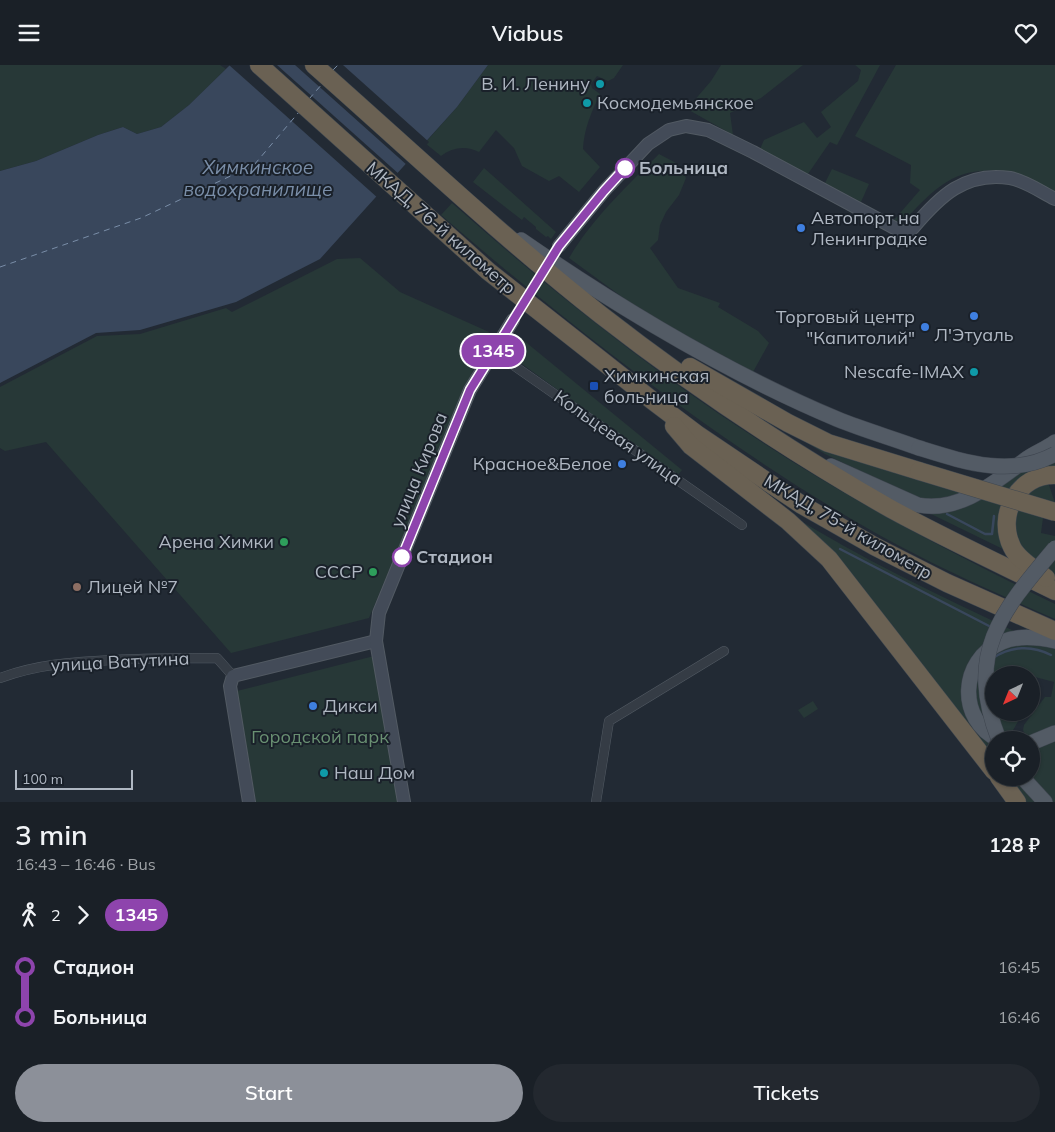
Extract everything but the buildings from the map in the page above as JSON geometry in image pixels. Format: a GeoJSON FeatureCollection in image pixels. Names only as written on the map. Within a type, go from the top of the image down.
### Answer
{"type":"FeatureCollection","features":[{"type":"Feature","properties":{"kind":"highway","name":"МКАД, 76-й километр"},"geometry":{"type":"LineString","coordinates":[[259,65],[495,277],[652,401]]}},
{"type":"Feature","properties":{"kind":"highway","name":"МКАД, 76-й километр"},"geometry":{"type":"LineString","coordinates":[[314,65],[477,211],[601,315],[686,377],[781,442]]}},
{"type":"Feature","properties":{"kind":"highway"},"geometry":{"type":"LineString","coordinates":[[601,315],[788,423],[828,443],[1055,512]]}},
{"type":"Feature","properties":{"kind":"highway"},"geometry":{"type":"LineString","coordinates":[[652,401],[691,446],[788,521],[829,559],[985,759]]}},
{"type":"Feature","properties":{"kind":"highway","name":"МКАД, 75-й километр"},"geometry":{"type":"LineString","coordinates":[[652,401],[802,505],[947,583],[1055,631]]}},
{"type":"Feature","properties":{"kind":"highway"},"geometry":{"type":"LineString","coordinates":[[781,442],[892,509],[1055,591]]}},
{"type":"Feature","properties":{"kind":"highway"},"geometry":{"type":"LineString","coordinates":[[1055,475],[1040,477],[1020,490],[1011,501],[1007,512],[1006,525],[1008,538],[1013,549],[1031,567],[1055,583]]}},
{"type":"Feature","properties":{"kind":"highway"},"geometry":{"type":"LineString","coordinates":[[1005,786],[1017,802]]}},
{"type":"Feature","properties":{"kind":"main road"},"geometry":{"type":"LineString","coordinates":[[477,211],[614,302],[674,338],[779,393],[838,419],[954,459],[973,463],[1000,467],[1025,465],[1046,459],[1055,454]]}},
{"type":"Feature","properties":{"kind":"main road"},"geometry":{"type":"LineString","coordinates":[[781,442],[873,486],[918,505],[943,507],[968,497],[1006,475],[1027,458],[1055,442]]}},
{"type":"Feature","properties":{"kind":"main road"},"geometry":{"type":"LineString","coordinates":[[996,731],[987,697],[988,653],[998,626],[1009,605],[1055,548]]}},
{"type":"Feature","properties":{"kind":"main road"},"geometry":{"type":"LineString","coordinates":[[986,731],[972,711],[968,693],[970,675],[979,659],[993,646],[1010,639],[1025,637],[1055,641]]}},
{"type":"Feature","properties":{"kind":"main road"},"geometry":{"type":"LineString","coordinates":[[1040,739],[1055,733]]}},
{"type":"Feature","properties":{"kind":"main road"},"geometry":{"type":"LineString","coordinates":[[1030,786],[1045,802]]}},
{"type":"Feature","properties":{"kind":"street"},"geometry":{"type":"LineString","coordinates":[[559,246],[604,191],[648,144],[669,130],[686,126],[708,130],[753,152],[837,196],[898,231],[906,232],[912,228],[944,194],[959,186],[982,178],[1011,179],[1055,199]]}},
{"type":"Feature","properties":{"kind":"street","name":"улица Кирова"},"geometry":{"type":"LineString","coordinates":[[404,802],[376,641],[379,613],[470,390],[513,320]]}},
{"type":"Feature","properties":{"kind":"street","name":"Кольцевая улица"},"geometry":{"type":"LineString","coordinates":[[493,351],[742,525]]}},
{"type":"Feature","properties":{"kind":"street"},"geometry":{"type":"LineString","coordinates":[[249,802],[230,686],[233,676],[376,641]]}},
{"type":"Feature","properties":{"kind":"street"},"geometry":{"type":"LineString","coordinates":[[596,802],[609,721],[724,651]]}},
{"type":"Feature","properties":{"kind":"street","name":"улица Ватутина"},"geometry":{"type":"LineString","coordinates":[[0,678],[38,666],[64,662],[159,658],[217,658],[233,676]]}},
{"type":"Feature","properties":{"kind":"green space"},"geometry":{"type":"Polygon","coordinates":[[[0,65],[220,65],[226,69],[189,105],[161,127],[137,134],[123,127],[98,135],[36,161],[0,171],[0,65]]]}},
{"type":"Feature","properties":{"kind":"green space"},"geometry":{"type":"Polygon","coordinates":[[[488,65],[623,65],[614,78],[608,81],[597,76],[591,84],[592,88],[600,94],[588,121],[583,149],[600,167],[579,192],[559,176],[549,181],[522,166],[514,148],[496,130],[479,152],[459,148],[441,156],[425,143],[457,107],[488,65]]]}},
{"type":"Feature","properties":{"kind":"green space"},"geometry":{"type":"Polygon","coordinates":[[[721,65],[803,65],[761,98],[730,113],[733,135],[687,109],[711,81],[721,65]]]}},
{"type":"Feature","properties":{"kind":"green space"},"geometry":{"type":"Polygon","coordinates":[[[855,65],[880,65],[837,145],[830,142],[808,174],[760,149],[764,140],[804,122],[817,138],[831,127],[821,112],[858,81],[861,70],[855,65]]]}},
{"type":"Feature","properties":{"kind":"green space"},"geometry":{"type":"Polygon","coordinates":[[[896,65],[1055,65],[1055,193],[1009,172],[991,170],[968,173],[947,182],[937,189],[902,223],[894,220],[920,190],[910,183],[911,165],[855,136],[896,65]]]}},
{"type":"Feature","properties":{"kind":"green space"},"geometry":{"type":"Polygon","coordinates":[[[659,154],[678,164],[686,178],[679,195],[666,212],[660,225],[658,240],[650,248],[678,288],[720,303],[718,307],[758,331],[769,343],[753,372],[648,316],[569,258],[599,216],[659,154]]]}},
{"type":"Feature","properties":{"kind":"green space"},"geometry":{"type":"Polygon","coordinates":[[[484,168],[556,232],[551,239],[536,229],[524,217],[522,220],[473,182],[484,168]]]}},
{"type":"Feature","properties":{"kind":"green space"},"geometry":{"type":"Polygon","coordinates":[[[832,169],[869,184],[861,202],[825,183],[832,169]]]}},
{"type":"Feature","properties":{"kind":"green space"},"geometry":{"type":"Polygon","coordinates":[[[452,203],[597,325],[712,409],[788,459],[862,503],[977,565],[1055,604],[1055,619],[945,569],[902,547],[846,516],[776,473],[676,403],[525,286],[441,215],[452,203]]]}},
{"type":"Feature","properties":{"kind":"green space"},"geometry":{"type":"Polygon","coordinates":[[[360,258],[400,292],[489,332],[369,618],[231,653],[46,442],[5,451],[0,448],[0,387],[97,336],[140,334],[226,308],[232,312],[337,259],[360,258]]]}},
{"type":"Feature","properties":{"kind":"green space"},"geometry":{"type":"Polygon","coordinates":[[[517,335],[682,470],[677,476],[511,356],[511,345],[517,335]]]}},
{"type":"Feature","properties":{"kind":"green space"},"geometry":{"type":"Polygon","coordinates":[[[783,428],[970,493],[926,503],[825,454],[783,428]]]}},
{"type":"Feature","properties":{"kind":"green space"},"geometry":{"type":"Polygon","coordinates":[[[1055,460],[1055,470],[1024,480],[1009,552],[929,513],[1025,470],[1055,460]]]}},
{"type":"Feature","properties":{"kind":"green space"},"geometry":{"type":"Polygon","coordinates":[[[1048,482],[1055,503],[1055,519],[1043,518],[1041,533],[1055,536],[1055,575],[1043,569],[1014,541],[1018,499],[1048,482]]]}},
{"type":"Feature","properties":{"kind":"green space"},"geometry":{"type":"Polygon","coordinates":[[[788,513],[872,561],[1018,633],[965,672],[962,685],[963,706],[985,732],[985,748],[788,513]]]}},
{"type":"Feature","properties":{"kind":"green space"},"geometry":{"type":"Polygon","coordinates":[[[1016,643],[1047,646],[1055,649],[1055,727],[1040,733],[1040,731],[1023,730],[1027,721],[1040,721],[1040,704],[1045,697],[1051,697],[1054,682],[1040,678],[1040,666],[985,666],[985,721],[1018,721],[1012,731],[997,731],[978,716],[974,686],[983,664],[996,652],[1016,643]]]}},
{"type":"Feature","properties":{"kind":"green space","name":"Городской парк"},"geometry":{"type":"Polygon","coordinates":[[[374,656],[399,802],[256,802],[237,691],[374,656]]]}},
{"type":"Feature","properties":{"kind":"green space"},"geometry":{"type":"Polygon","coordinates":[[[813,701],[818,709],[804,718],[798,710],[813,701]]]}},
{"type":"Feature","properties":{"kind":"green space"},"geometry":{"type":"Polygon","coordinates":[[[1055,740],[1055,802],[1027,802],[1014,786],[1040,786],[1040,746],[1055,740]]]}},
{"type":"Feature","properties":{"kind":"water","name":"Химкинское водохранилище"},"geometry":{"type":"Polygon","coordinates":[[[230,65],[488,65],[457,107],[320,259],[236,302],[140,330],[96,333],[0,383],[0,171],[36,161],[98,135],[123,127],[137,134],[161,127],[189,105],[230,65]]]}},
{"type":"Feature","properties":{"kind":"pier"},"geometry":{"type":"Polygon","coordinates":[[[229,65],[277,65],[400,175],[379,199],[229,65]]]}},
{"type":"Feature","properties":{"kind":"pier"},"geometry":{"type":"Polygon","coordinates":[[[295,65],[343,65],[429,142],[408,166],[295,65]]]}},
{"type":"Feature","properties":{"kind":"waterway"},"geometry":{"type":"LineString","coordinates":[[947,514],[985,534],[992,534],[994,516]]}},
{"type":"Feature","properties":{"kind":"waterway"},"geometry":{"type":"LineString","coordinates":[[840,549],[991,627]]}},
{"type":"Feature","properties":{"kind":"waterway"},"geometry":{"type":"LineString","coordinates":[[993,658],[1007,651],[1022,648],[1029,648],[1051,655]]}},
{"type":"Feature","properties":{"kind":"ferry route"},"geometry":{"type":"LineString","coordinates":[[333,70],[338,65]]}},
{"type":"Feature","properties":{"kind":"ferry route"},"geometry":{"type":"LineString","coordinates":[[309,99],[323,83]]}},
{"type":"Feature","properties":{"kind":"ferry route"},"geometry":{"type":"LineString","coordinates":[[0,267],[141,218],[254,165],[299,112]]}},
{"type":"Feature","properties":{"kind":"tunnel"},"geometry":{"type":"LineString","coordinates":[[513,320],[559,246]]}},
{"type":"Feature","properties":{"kind":"bus line","name":"1345"},"geometry":{"type":"LineString","coordinates":[[402,557],[470,390],[484,365],[559,246],[625,168]]}},
{"type":"Feature","properties":{"kind":"place","name":"В. И. Ленину"},"geometry":{"type":"Point","coordinates":[600,84]}},
{"type":"Feature","properties":{"kind":"place","name":"Космодемьянское"},"geometry":{"type":"Point","coordinates":[587,103]}},
{"type":"Feature","properties":{"kind":"place","name":"Больница"},"geometry":{"type":"Point","coordinates":[625,168]}},
{"type":"Feature","properties":{"kind":"place","name":"Автопорт на Ленинградке"},"geometry":{"type":"Point","coordinates":[801,228]}},
{"type":"Feature","properties":{"kind":"place","name":"Л'Этуаль"},"geometry":{"type":"Point","coordinates":[974,316]}},
{"type":"Feature","properties":{"kind":"place","name":"Торговый центр \"Капитолий\""},"geometry":{"type":"Point","coordinates":[925,327]}},
{"type":"Feature","properties":{"kind":"place","name":"Nescafe-IMAX"},"geometry":{"type":"Point","coordinates":[974,372]}},
{"type":"Feature","properties":{"kind":"place","name":"Химкинская больница"},"geometry":{"type":"Point","coordinates":[594,386]}},
{"type":"Feature","properties":{"kind":"place","name":"Красное&Белое"},"geometry":{"type":"Point","coordinates":[622,464]}},
{"type":"Feature","properties":{"kind":"place","name":"Арена Химки"},"geometry":{"type":"Point","coordinates":[284,542]}},
{"type":"Feature","properties":{"kind":"place","name":"Стадион"},"geometry":{"type":"Point","coordinates":[402,557]}},
{"type":"Feature","properties":{"kind":"place","name":"СССР"},"geometry":{"type":"Point","coordinates":[373,572]}},
{"type":"Feature","properties":{"kind":"place","name":"Лицей №7"},"geometry":{"type":"Point","coordinates":[77,587]}},
{"type":"Feature","properties":{"kind":"place","name":"Дикси"},"geometry":{"type":"Point","coordinates":[313,706]}},
{"type":"Feature","properties":{"kind":"place","name":"Наш Дом"},"geometry":{"type":"Point","coordinates":[324,773]}}]}
